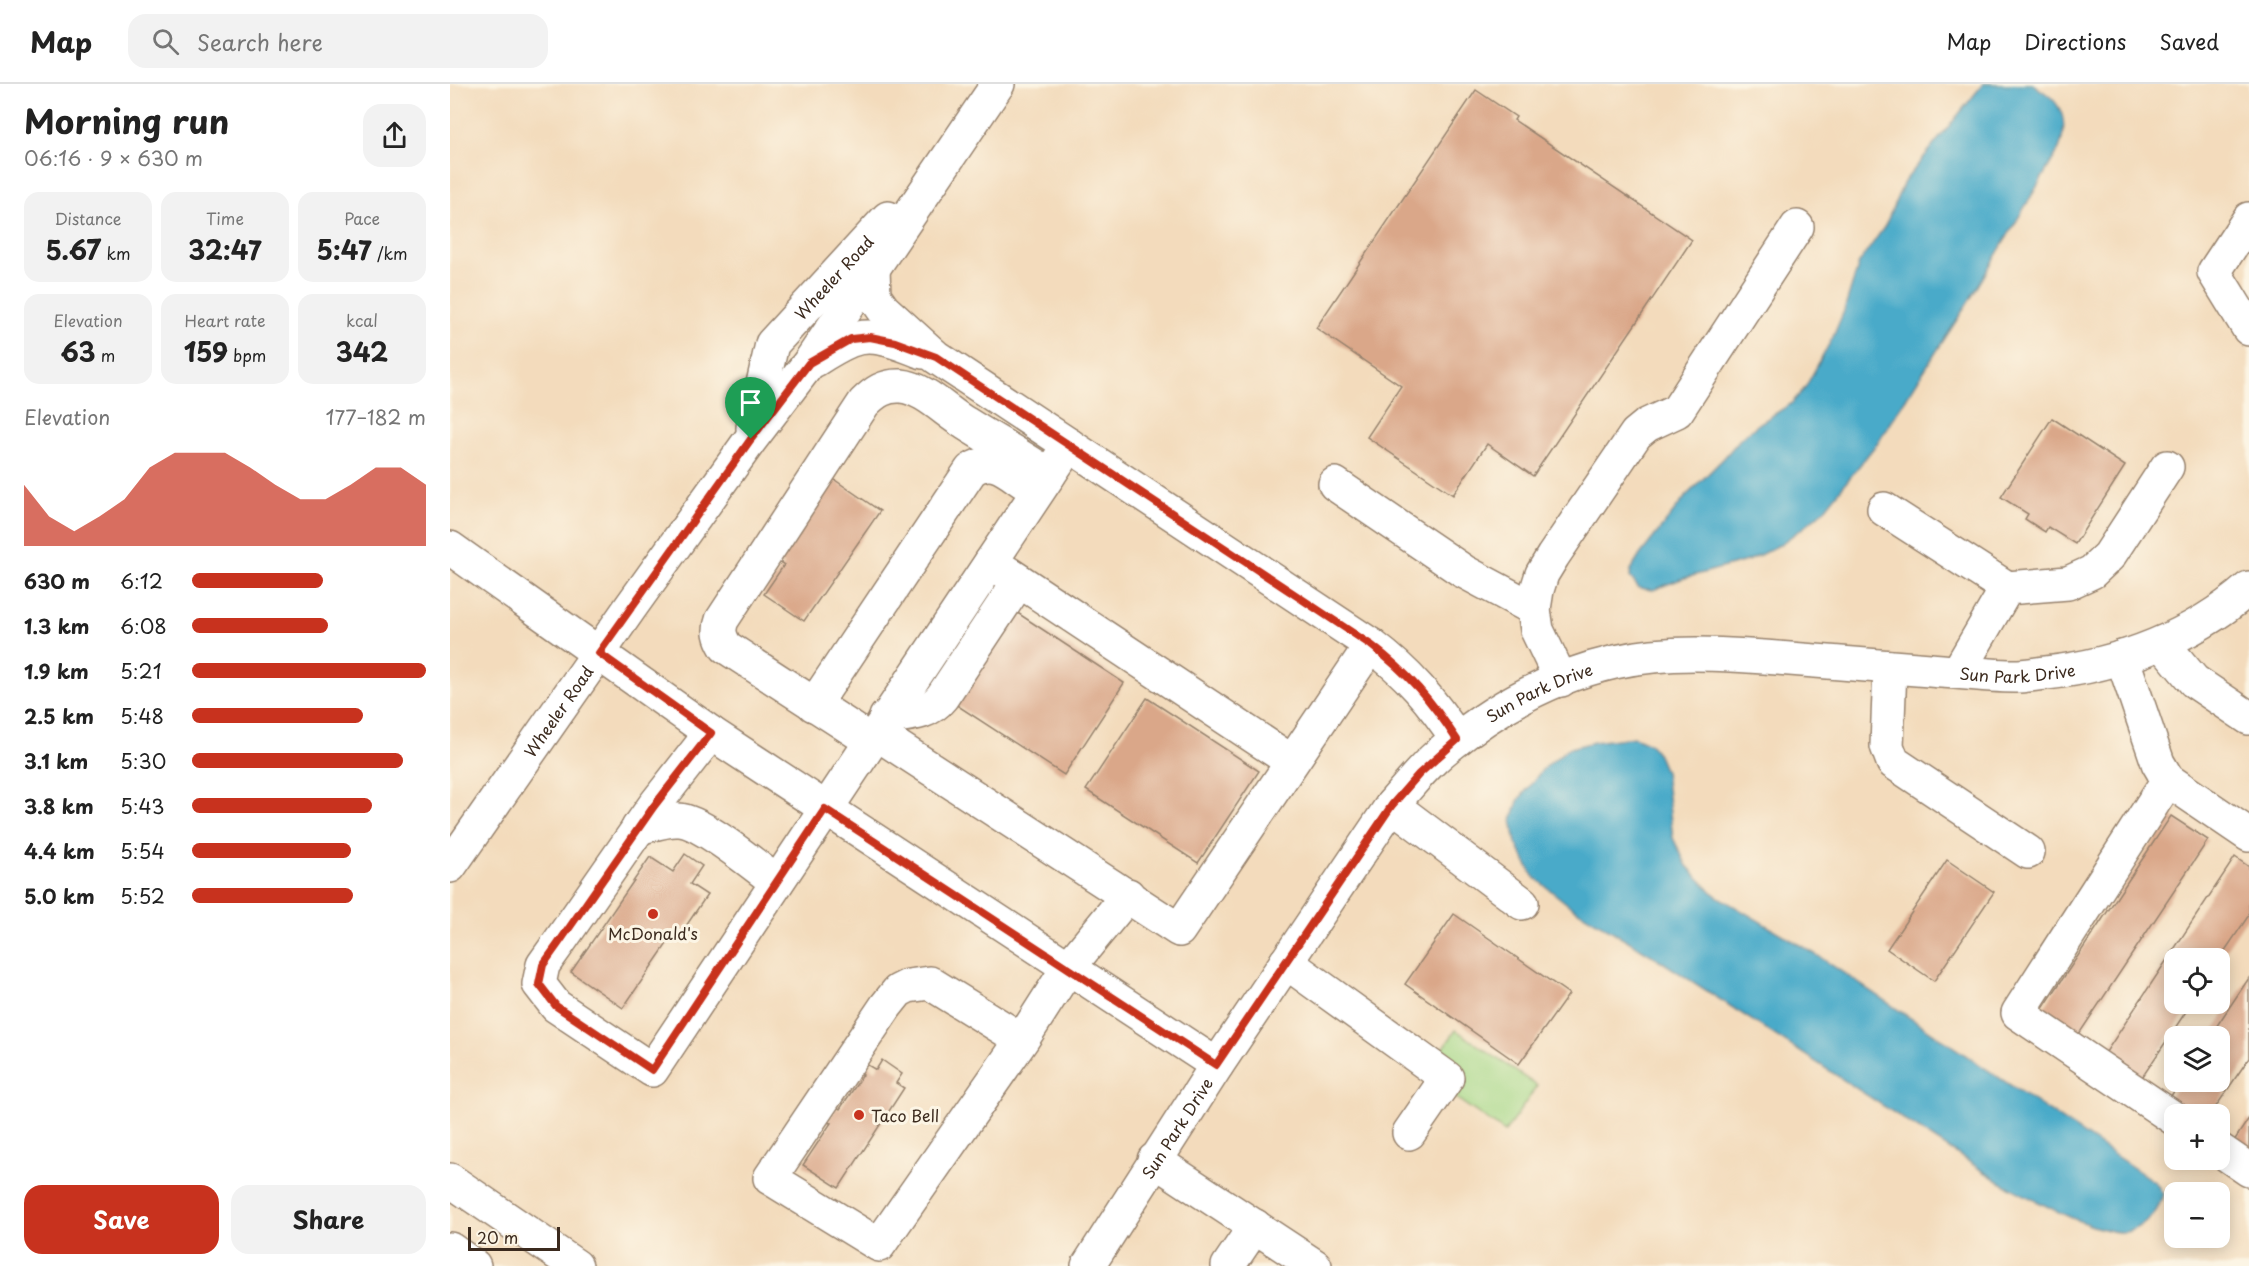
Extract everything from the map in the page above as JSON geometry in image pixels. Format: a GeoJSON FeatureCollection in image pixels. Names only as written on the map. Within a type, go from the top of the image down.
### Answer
{"type":"FeatureCollection","features":[{"type":"Feature","properties":{"kind":"street","name":"Wheeler Road"},"geometry":{"type":"LineString","coordinates":[[450,866],[751,439],[809,363],[998,84]]}},
{"type":"Feature","properties":{"kind":"street","name":"Wheeler Road"},"geometry":{"type":"LineString","coordinates":[[751,439],[772,344],[961,139]]}},
{"type":"Feature","properties":{"kind":"street"},"geometry":{"type":"LineString","coordinates":[[2249,219],[2214,272],[2249,329]]}},
{"type":"Feature","properties":{"kind":"street"},"geometry":{"type":"LineString","coordinates":[[1561,680],[1537,630],[1534,609],[1542,574],[1635,434],[1647,425],[1677,411],[1797,227]]}},
{"type":"Feature","properties":{"kind":"street"},"geometry":{"type":"LineString","coordinates":[[873,270],[874,296],[883,309],[936,357],[1371,645],[1414,682],[1434,705],[1457,740]]}},
{"type":"Feature","properties":{"kind":"street"},"geometry":{"type":"LineString","coordinates":[[809,363],[851,339],[870,337],[895,342],[936,357]]}},
{"type":"Feature","properties":{"kind":"street"},"geometry":{"type":"LineString","coordinates":[[1044,483],[1020,455],[964,423],[918,391],[902,386],[888,387],[875,392],[864,403],[722,620],[719,629],[720,638],[726,647],[814,705],[878,730],[1179,930],[1371,645]]}},
{"type":"Feature","properties":{"kind":"street"},"geometry":{"type":"LineString","coordinates":[[711,733],[638,828],[543,965],[539,984],[556,1006],[652,1070],[1069,445]]}},
{"type":"Feature","properties":{"kind":"street"},"geometry":{"type":"LineString","coordinates":[[814,705],[971,470],[980,463],[990,462],[1044,483]]}},
{"type":"Feature","properties":{"kind":"street"},"geometry":{"type":"LineString","coordinates":[[1884,509],[2007,588],[2068,583],[2092,572],[2109,556],[2167,467]]}},
{"type":"Feature","properties":{"kind":"street"},"geometry":{"type":"LineString","coordinates":[[1335,484],[1463,571],[1534,609]]}},
{"type":"Feature","properties":{"kind":"street"},"geometry":{"type":"LineString","coordinates":[[450,548],[711,733],[1216,1065]]}},
{"type":"Feature","properties":{"kind":"street"},"geometry":{"type":"LineString","coordinates":[[991,562],[1291,761]]}},
{"type":"Feature","properties":{"kind":"street"},"geometry":{"type":"LineString","coordinates":[[878,730],[933,708],[1019,581]]}},
{"type":"Feature","properties":{"kind":"street"},"geometry":{"type":"LineString","coordinates":[[1958,672],[2007,588]]}},
{"type":"Feature","properties":{"kind":"street","name":"Sun Park Drive"},"geometry":{"type":"LineString","coordinates":[[1088,1266],[1216,1065],[1392,805],[1419,774],[1457,740],[1486,718],[1526,694],[1615,662],[1649,657],[1719,654],[2016,676],[2081,669],[2162,643],[2237,599],[2249,588]]}},
{"type":"Feature","properties":{"kind":"street"},"geometry":{"type":"LineString","coordinates":[[2162,643],[2194,681],[2249,718]]}},
{"type":"Feature","properties":{"kind":"street"},"geometry":{"type":"LineString","coordinates":[[2122,657],[2158,763],[2168,780],[2249,835]]}},
{"type":"Feature","properties":{"kind":"street"},"geometry":{"type":"LineString","coordinates":[[1890,667],[1887,746],[1893,762],[2028,852]]}},
{"type":"Feature","properties":{"kind":"street"},"geometry":{"type":"LineString","coordinates":[[2164,1112],[2018,1013],[2168,780]]}},
{"type":"Feature","properties":{"kind":"street"},"geometry":{"type":"LineString","coordinates":[[1392,805],[1522,903]]}},
{"type":"Feature","properties":{"kind":"street"},"geometry":{"type":"LineString","coordinates":[[638,828],[673,820],[688,821],[777,882]]}},
{"type":"Feature","properties":{"kind":"street"},"geometry":{"type":"LineString","coordinates":[[1022,1040],[930,983],[908,986],[898,991],[771,1178],[879,1245],[1022,1040],[1068,968],[1128,895]]}},
{"type":"Feature","properties":{"kind":"street"},"geometry":{"type":"LineString","coordinates":[[1286,962],[1447,1078],[1409,1133]]}},
{"type":"Feature","properties":{"kind":"street"},"geometry":{"type":"LineString","coordinates":[[2230,1157],[2249,1170]]}},
{"type":"Feature","properties":{"kind":"street"},"geometry":{"type":"LineString","coordinates":[[1154,1160],[1315,1266]]}},
{"type":"Feature","properties":{"kind":"street"},"geometry":{"type":"LineString","coordinates":[[450,1180],[576,1266]]}},
{"type":"Feature","properties":{"kind":"street"},"geometry":{"type":"LineString","coordinates":[[1228,1266],[1255,1226]]}},
{"type":"Feature","properties":{"kind":"street"},"geometry":{"type":"LineString","coordinates":[[450,1249],[474,1266]]}},
{"type":"Feature","properties":{"kind":"green space"},"geometry":{"type":"Polygon","coordinates":[[[1456,1030],[1537,1086],[1505,1132],[1424,1076],[1456,1030]]]}},
{"type":"Feature","properties":{"kind":"water"},"geometry":{"type":"Polygon","coordinates":[[[1983,84],[2035,85],[2057,104],[2061,111],[2064,126],[2061,142],[2058,151],[1969,301],[1878,442],[1825,509],[1779,545],[1750,560],[1681,579],[1653,590],[1639,588],[1630,577],[1631,570],[1687,495],[1741,438],[1791,404],[1805,388],[1833,337],[1859,263],[1885,226],[1904,182],[1983,84]]]}},
{"type":"Feature","properties":{"kind":"water"},"geometry":{"type":"Polygon","coordinates":[[[1634,737],[1650,744],[1657,753],[1665,772],[1673,838],[1687,866],[1715,895],[1815,954],[2156,1183],[2163,1194],[2153,1214],[2133,1229],[2125,1232],[2112,1231],[2079,1221],[2000,1182],[1658,959],[1570,906],[1533,876],[1516,843],[1512,820],[1518,801],[1542,770],[1567,749],[1594,742],[1634,737]]]}},
{"type":"Feature","properties":{"kind":"building"},"geometry":{"type":"Polygon","coordinates":[[[1476,90],[1516,117],[1514,120],[1692,240],[1533,476],[1487,444],[1453,495],[1367,437],[1401,386],[1316,328],[1476,90]]]}},
{"type":"Feature","properties":{"kind":"building"},"geometry":{"type":"Polygon","coordinates":[[[2052,418],[2125,466],[2075,544],[2048,527],[2045,532],[2025,519],[2028,514],[2001,497],[2052,418]]]}},
{"type":"Feature","properties":{"kind":"building"},"geometry":{"type":"Polygon","coordinates":[[[832,478],[880,511],[804,621],[764,594],[784,565],[776,559],[832,478]]]}},
{"type":"Feature","properties":{"kind":"building"},"geometry":{"type":"Polygon","coordinates":[[[1013,610],[1124,683],[1064,775],[952,702],[1013,610]]]}},
{"type":"Feature","properties":{"kind":"building"},"geometry":{"type":"Polygon","coordinates":[[[1147,698],[1259,771],[1198,863],[1086,790],[1147,698]]]}},
{"type":"Feature","properties":{"kind":"building"},"geometry":{"type":"Polygon","coordinates":[[[2171,816],[2208,840],[2075,1040],[2038,1016],[2171,816]]]}},
{"type":"Feature","properties":{"kind":"building","name":"McDonald's"},"geometry":{"type":"Polygon","coordinates":[[[685,854],[702,866],[690,884],[707,895],[680,935],[675,932],[623,1008],[571,972],[650,857],[673,872],[685,854]]]}},
{"type":"Feature","properties":{"kind":"building"},"geometry":{"type":"Polygon","coordinates":[[[2235,857],[2249,867],[2249,915],[2227,948],[2175,948],[2235,857]]]}},
{"type":"Feature","properties":{"kind":"building"},"geometry":{"type":"Polygon","coordinates":[[[1947,860],[1994,892],[1934,981],[1887,949],[1947,860]]]}},
{"type":"Feature","properties":{"kind":"building"},"geometry":{"type":"Polygon","coordinates":[[[1454,914],[1569,994],[1519,1064],[1405,984],[1454,914]]]}},
{"type":"Feature","properties":{"kind":"building"},"geometry":{"type":"Polygon","coordinates":[[[2164,964],[2164,1014],[2184,1014],[2176,1026],[2164,1026],[2164,1044],[2139,1082],[2102,1058],[2164,964]]]}},
{"type":"Feature","properties":{"kind":"building"},"geometry":{"type":"Polygon","coordinates":[[[2249,978],[2249,1058],[2230,1086],[2230,1026],[2217,1026],[2225,1014],[2230,1014],[2230,1006],[2249,978]]]}},
{"type":"Feature","properties":{"kind":"building"},"geometry":{"type":"Polygon","coordinates":[[[882,1060],[902,1074],[896,1083],[904,1088],[839,1188],[803,1165],[831,1123],[827,1122],[837,1107],[840,1109],[863,1075],[860,1073],[866,1064],[876,1070],[882,1060]]]}},
{"type":"Feature","properties":{"kind":"building"},"geometry":{"type":"Polygon","coordinates":[[[2174,1092],[2226,1092],[2218,1104],[2170,1104],[2167,1102],[2174,1092]]]}},
{"type":"Feature","properties":{"kind":"building"},"geometry":{"type":"Polygon","coordinates":[[[2249,1118],[2249,1155],[2232,1144],[2249,1118]]]}},
{"type":"Feature","properties":{"kind":"place","name":"McDonald's"},"geometry":{"type":"Point","coordinates":[653,914]}},
{"type":"Feature","properties":{"kind":"place","name":"Taco Bell"},"geometry":{"type":"Point","coordinates":[859,1115]}},
{"type":"Feature","properties":{"kind":"route"},"geometry":{"type":"LineString","coordinates":[[881,338],[936,357],[1371,645],[1392,661],[1434,705],[1457,740],[1419,774],[1392,805],[1216,1065],[825,809],[652,1070],[556,1006],[539,984],[543,965],[654,806],[711,733],[599,653],[751,439],[809,363],[851,339],[881,338]]}}]}
